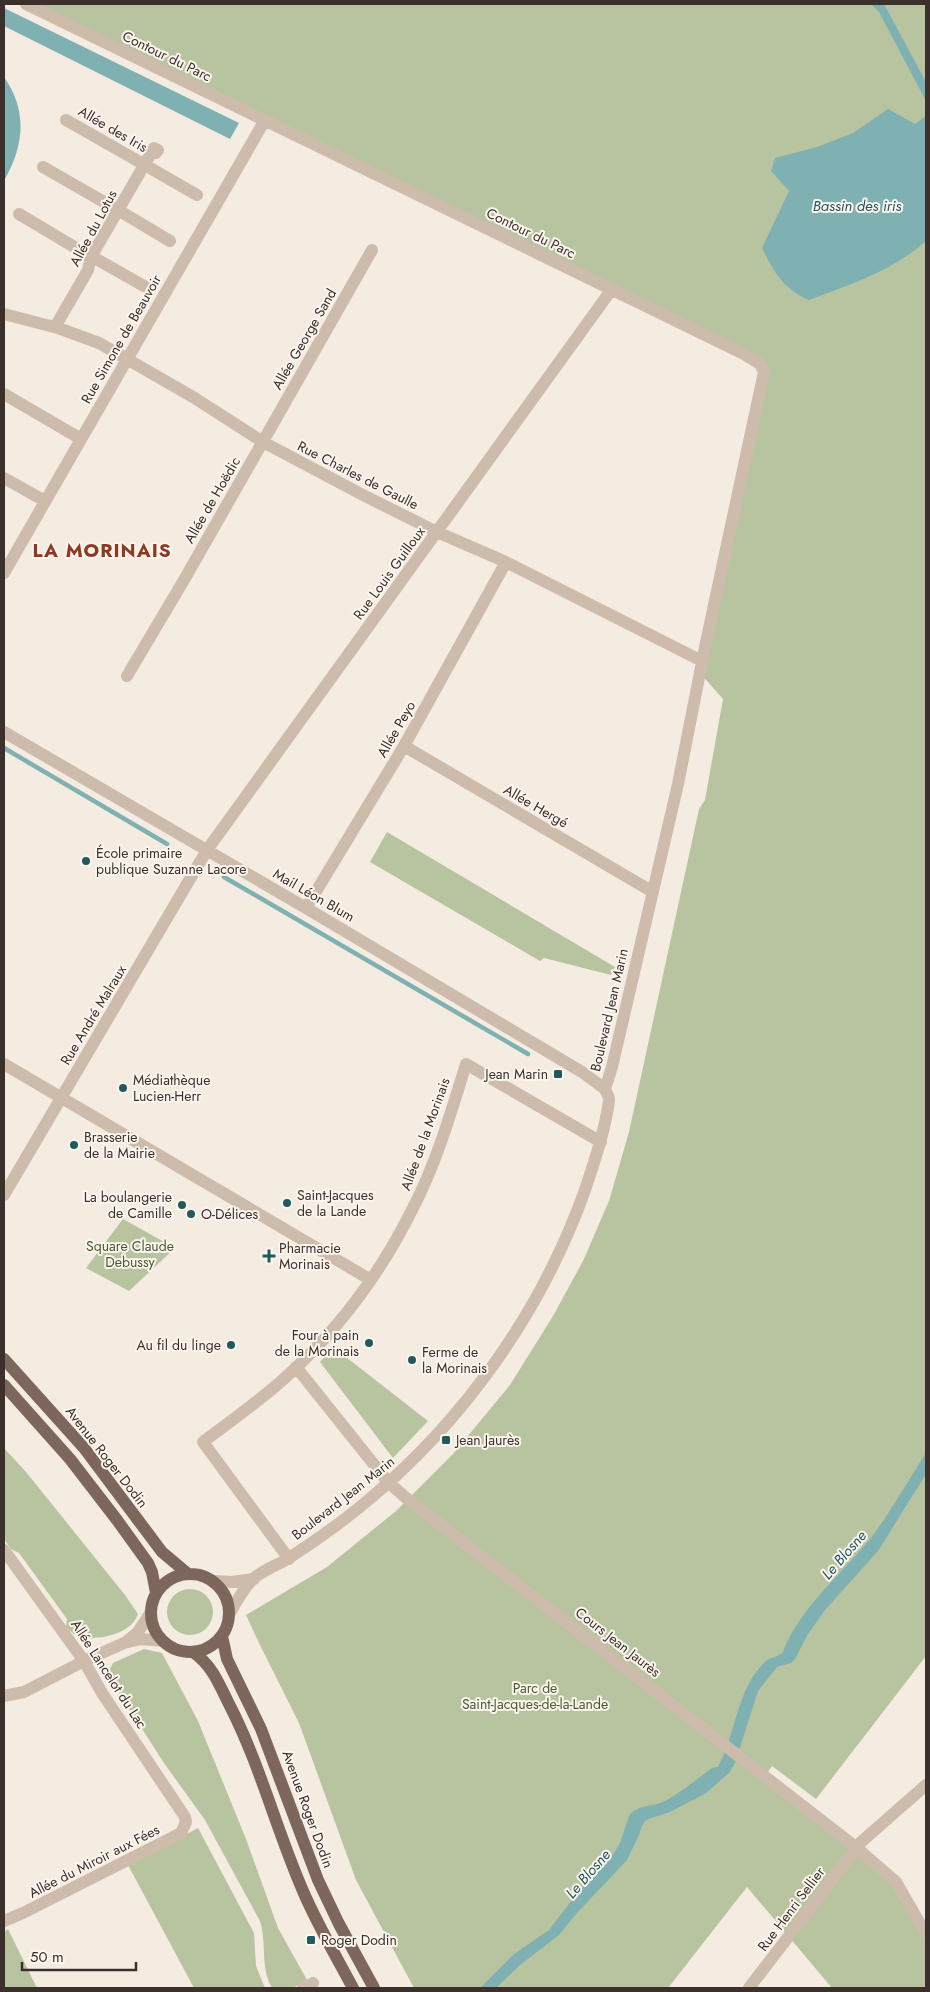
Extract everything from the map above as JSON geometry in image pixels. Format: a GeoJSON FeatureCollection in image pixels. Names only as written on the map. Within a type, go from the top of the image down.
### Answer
{"type":"FeatureCollection","features":[{"type":"Feature","properties":{"kind":"main road","name":"Avenue Roger Dodin"},"geometry":{"type":"LineString","coordinates":[[4,1359],[84,1448],[162,1552],[187,1573]]}},
{"type":"Feature","properties":{"kind":"main road"},"geometry":{"type":"LineString","coordinates":[[4,1386],[70,1459],[148,1563],[156,1592],[151,1612],[154,1628],[163,1641],[177,1650],[193,1652],[209,1647],[222,1636],[230,1613],[226,1595],[214,1581],[204,1576],[187,1573],[172,1578],[156,1592]]}},
{"type":"Feature","properties":{"kind":"main road","name":"Avenue Roger Dodin"},"geometry":{"type":"LineString","coordinates":[[222,1636],[227,1659],[261,1729],[318,1880],[339,1924],[374,1988]]}},
{"type":"Feature","properties":{"kind":"main road"},"geometry":{"type":"LineString","coordinates":[[193,1652],[200,1657],[215,1675],[236,1718],[254,1759],[303,1891],[352,1988]]}},
{"type":"Feature","properties":{"kind":"street","name":"Contour du Parc"},"geometry":{"type":"LineString","coordinates":[[26,4],[612,289],[742,353],[760,364],[764,372],[705,647]]}},
{"type":"Feature","properties":{"kind":"street","name":"Allée des Iris"},"geometry":{"type":"LineString","coordinates":[[66,120],[151,162],[217,206]]}},
{"type":"Feature","properties":{"kind":"street","name":"Rue Simone de Beauvoir"},"geometry":{"type":"LineString","coordinates":[[5,566],[45,502],[265,120]]}},
{"type":"Feature","properties":{"kind":"street","name":"Allée du Lotus"},"geometry":{"type":"LineString","coordinates":[[56,327],[120,212],[151,162]]}},
{"type":"Feature","properties":{"kind":"street"},"geometry":{"type":"LineString","coordinates":[[43,167],[189,252]]}},
{"type":"Feature","properties":{"kind":"street"},"geometry":{"type":"LineString","coordinates":[[20,214],[162,296]]}},
{"type":"Feature","properties":{"kind":"street","name":"Allée George Sand"},"geometry":{"type":"LineString","coordinates":[[263,442],[372,250]]}},
{"type":"Feature","properties":{"kind":"street","name":"Rue Louis Guilloux"},"geometry":{"type":"LineString","coordinates":[[207,850],[612,289]]}},
{"type":"Feature","properties":{"kind":"street","name":"Rue Charles de Gaulle"},"geometry":{"type":"LineString","coordinates":[[4,314],[56,327],[99,343],[263,442],[437,532],[506,562],[702,661]]}},
{"type":"Feature","properties":{"kind":"street"},"geometry":{"type":"LineString","coordinates":[[4,394],[81,439]]}},
{"type":"Feature","properties":{"kind":"street","name":"Allée de Hoëdic"},"geometry":{"type":"LineString","coordinates":[[127,676],[263,442]]}},
{"type":"Feature","properties":{"kind":"street"},"geometry":{"type":"LineString","coordinates":[[4,478],[45,502]]}},
{"type":"Feature","properties":{"kind":"street","name":"Allée Peyo"},"geometry":{"type":"LineString","coordinates":[[306,908],[404,746],[506,562]]}},
{"type":"Feature","properties":{"kind":"street","name":"Boulevard Jean Marin"},"geometry":{"type":"LineString","coordinates":[[230,1613],[240,1596],[254,1579],[289,1558],[366,1502],[410,1464],[454,1416],[473,1392],[513,1335],[554,1265],[574,1220],[601,1142],[609,1098],[605,1089],[612,1067],[678,784],[705,647]]}},
{"type":"Feature","properties":{"kind":"street","name":"Mail Léon Blum"},"geometry":{"type":"LineString","coordinates":[[4,732],[570,1064],[605,1089]]}},
{"type":"Feature","properties":{"kind":"street","name":"Allée Hergé"},"geometry":{"type":"LineString","coordinates":[[404,746],[653,892]]}},
{"type":"Feature","properties":{"kind":"street","name":"Rue André Malraux"},"geometry":{"type":"LineString","coordinates":[[4,1196],[207,850]]}},
{"type":"Feature","properties":{"kind":"street"},"geometry":{"type":"LineString","coordinates":[[4,1064],[371,1280]]}},
{"type":"Feature","properties":{"kind":"street","name":"Allée de la Morinais"},"geometry":{"type":"LineString","coordinates":[[289,1558],[203,1442],[279,1384],[338,1322],[371,1280],[412,1210],[441,1143],[466,1064],[601,1142]]}},
{"type":"Feature","properties":{"kind":"street","name":"Cours Jean Jaurès"},"geometry":{"type":"LineString","coordinates":[[296,1367],[388,1482],[857,1848],[896,1882],[926,1934]]}},
{"type":"Feature","properties":{"kind":"street","name":"Allée Lancelot du Lac"},"geometry":{"type":"LineString","coordinates":[[4,1550],[84,1661],[102,1693],[185,1817]]}},
{"type":"Feature","properties":{"kind":"street","name":"Boulevard Jean Marin"},"geometry":{"type":"LineString","coordinates":[[214,1581],[226,1583],[254,1579]]}},
{"type":"Feature","properties":{"kind":"street"},"geometry":{"type":"LineString","coordinates":[[124,1644],[138,1632],[151,1612]]}},
{"type":"Feature","properties":{"kind":"street"},"geometry":{"type":"LineString","coordinates":[[4,1696],[24,1692],[84,1661],[124,1644],[141,1639],[163,1641]]}},
{"type":"Feature","properties":{"kind":"street","name":"Rue Henri Sellier"},"geometry":{"type":"LineString","coordinates":[[749,1988],[865,1838],[926,1785]]}},
{"type":"Feature","properties":{"kind":"street","name":"Allée du Miroir aux Fées"},"geometry":{"type":"LineString","coordinates":[[4,1921],[181,1833],[186,1822],[185,1817]]}},
{"type":"Feature","properties":{"kind":"green space","name":"Parc de Saint-Jacques-de-la-Lande"},"geometry":{"type":"Polygon","coordinates":[[[26,4],[926,4],[926,1656],[816,1799],[772,1766],[765,1776],[896,1882],[926,1934],[926,1988],[832,1988],[747,1887],[668,1988],[414,1988],[356,1880],[299,1723],[246,1615],[327,1567],[396,1511],[453,1454],[510,1385],[553,1316],[583,1261],[609,1201],[629,1132],[699,809],[705,800],[723,699],[699,672],[760,364],[26,4]]]}},
{"type":"Feature","properties":{"kind":"green space"},"geometry":{"type":"Polygon","coordinates":[[[387,832],[615,967],[611,975],[544,958],[540,961],[370,862],[387,832]]]}},
{"type":"Feature","properties":{"kind":"green space","name":"Square Claude Debussy"},"geometry":{"type":"Polygon","coordinates":[[[123,1219],[175,1248],[129,1291],[86,1268],[123,1219]]]}},
{"type":"Feature","properties":{"kind":"green space"},"geometry":{"type":"Polygon","coordinates":[[[333,1347],[428,1421],[393,1458],[320,1362],[333,1347]]]}},
{"type":"Feature","properties":{"kind":"green space"},"geometry":{"type":"Polygon","coordinates":[[[4,1448],[26,1472],[125,1595],[138,1614],[132,1624],[124,1630],[88,1640],[75,1635],[66,1627],[67,1619],[19,1553],[11,1549],[4,1539],[4,1448]]]}},
{"type":"Feature","properties":{"kind":"green space"},"geometry":{"type":"Polygon","coordinates":[[[186,1589],[194,1589],[203,1593],[209,1599],[213,1612],[209,1625],[203,1631],[194,1635],[186,1635],[177,1631],[171,1625],[167,1616],[167,1608],[171,1599],[177,1593],[186,1589]]]}},
{"type":"Feature","properties":{"kind":"green space"},"geometry":{"type":"Polygon","coordinates":[[[144,1649],[162,1653],[198,1721],[246,1839],[278,1928],[307,1980],[293,1988],[272,1988],[266,1972],[260,1921],[205,1820],[164,1763],[110,1679],[108,1673],[113,1663],[144,1649]]]}},
{"type":"Feature","properties":{"kind":"green space"},"geometry":{"type":"Polygon","coordinates":[[[198,1828],[254,1933],[256,1966],[265,1988],[194,1988],[128,1865],[198,1828]]]}},
{"type":"Feature","properties":{"kind":"green space"},"geometry":{"type":"Polygon","coordinates":[[[8,1929],[37,1988],[4,1988],[4,1932],[8,1929]]]}},
{"type":"Feature","properties":{"kind":"water"},"geometry":{"type":"Polygon","coordinates":[[[871,4],[884,4],[926,82],[926,101],[879,12],[871,4]]]}},
{"type":"Feature","properties":{"kind":"water"},"geometry":{"type":"Polygon","coordinates":[[[4,8],[239,123],[230,139],[4,26],[4,8]]]}},
{"type":"Feature","properties":{"kind":"water"},"geometry":{"type":"Polygon","coordinates":[[[4,77],[17,103],[20,129],[16,155],[4,181],[4,77]]]}},
{"type":"Feature","properties":{"kind":"water","name":"Bassin des iris"},"geometry":{"type":"Polygon","coordinates":[[[888,109],[915,124],[926,116],[926,241],[885,269],[809,300],[792,291],[780,279],[762,248],[789,191],[771,171],[775,158],[817,147],[853,133],[888,109]]]}},
{"type":"Feature","properties":{"kind":"water"},"geometry":{"type":"Polygon","coordinates":[[[926,1453],[926,1474],[878,1551],[825,1610],[808,1634],[795,1659],[791,1663],[777,1667],[758,1691],[735,1763],[729,1773],[706,1793],[670,1812],[646,1820],[627,1860],[576,1914],[559,1935],[520,1965],[496,1988],[480,1988],[514,1954],[549,1930],[575,1896],[614,1853],[632,1812],[666,1800],[712,1768],[718,1767],[743,1697],[756,1672],[766,1661],[783,1652],[791,1635],[812,1604],[874,1534],[926,1453]]]}},
{"type":"Feature","properties":{"kind":"waterway"},"geometry":{"type":"LineString","coordinates":[[4,748],[167,844]]}},
{"type":"Feature","properties":{"kind":"waterway"},"geometry":{"type":"LineString","coordinates":[[224,877],[528,1054]]}},
{"type":"Feature","properties":{"kind":"place","name":"École primaire publique Suzanne Lacore"},"geometry":{"type":"Point","coordinates":[86,861]}},
{"type":"Feature","properties":{"kind":"place","name":"Jean Marin"},"geometry":{"type":"Point","coordinates":[558,1074]}},
{"type":"Feature","properties":{"kind":"place","name":"Médiathèque Lucien-Herr"},"geometry":{"type":"Point","coordinates":[123,1088]}},
{"type":"Feature","properties":{"kind":"place","name":"Brasserie de la Mairie"},"geometry":{"type":"Point","coordinates":[74,1145]}},
{"type":"Feature","properties":{"kind":"place","name":"Saint-Jacques de la Lande"},"geometry":{"type":"Point","coordinates":[287,1203]}},
{"type":"Feature","properties":{"kind":"place","name":"La boulangerie de Camille"},"geometry":{"type":"Point","coordinates":[182,1205]}},
{"type":"Feature","properties":{"kind":"place","name":"O-Délices"},"geometry":{"type":"Point","coordinates":[191,1214]}},
{"type":"Feature","properties":{"kind":"place","name":"Pharmacie Morinais"},"geometry":{"type":"Point","coordinates":[269,1256]}},
{"type":"Feature","properties":{"kind":"place","name":"Four à pain de la Morinais"},"geometry":{"type":"Point","coordinates":[369,1343]}},
{"type":"Feature","properties":{"kind":"place","name":"Au fil du linge"},"geometry":{"type":"Point","coordinates":[231,1345]}},
{"type":"Feature","properties":{"kind":"place","name":"Ferme de la Morinais"},"geometry":{"type":"Point","coordinates":[412,1360]}},
{"type":"Feature","properties":{"kind":"place","name":"Jean Jaurès"},"geometry":{"type":"Point","coordinates":[446,1440]}},
{"type":"Feature","properties":{"kind":"place","name":"Roger Dodin"},"geometry":{"type":"Point","coordinates":[311,1940]}},
{"type":"Feature","properties":{"kind":"district","name":"LA MORINAIS"},"geometry":{"type":"Point","coordinates":[102,550]}},
{"type":"Feature","properties":{"kind":"water label","name":"Le Blosne"},"geometry":{"type":"Point","coordinates":[844,1555]}},
{"type":"Feature","properties":{"kind":"water label","name":"Le Blosne"},"geometry":{"type":"Point","coordinates":[588,1874]}}]}
